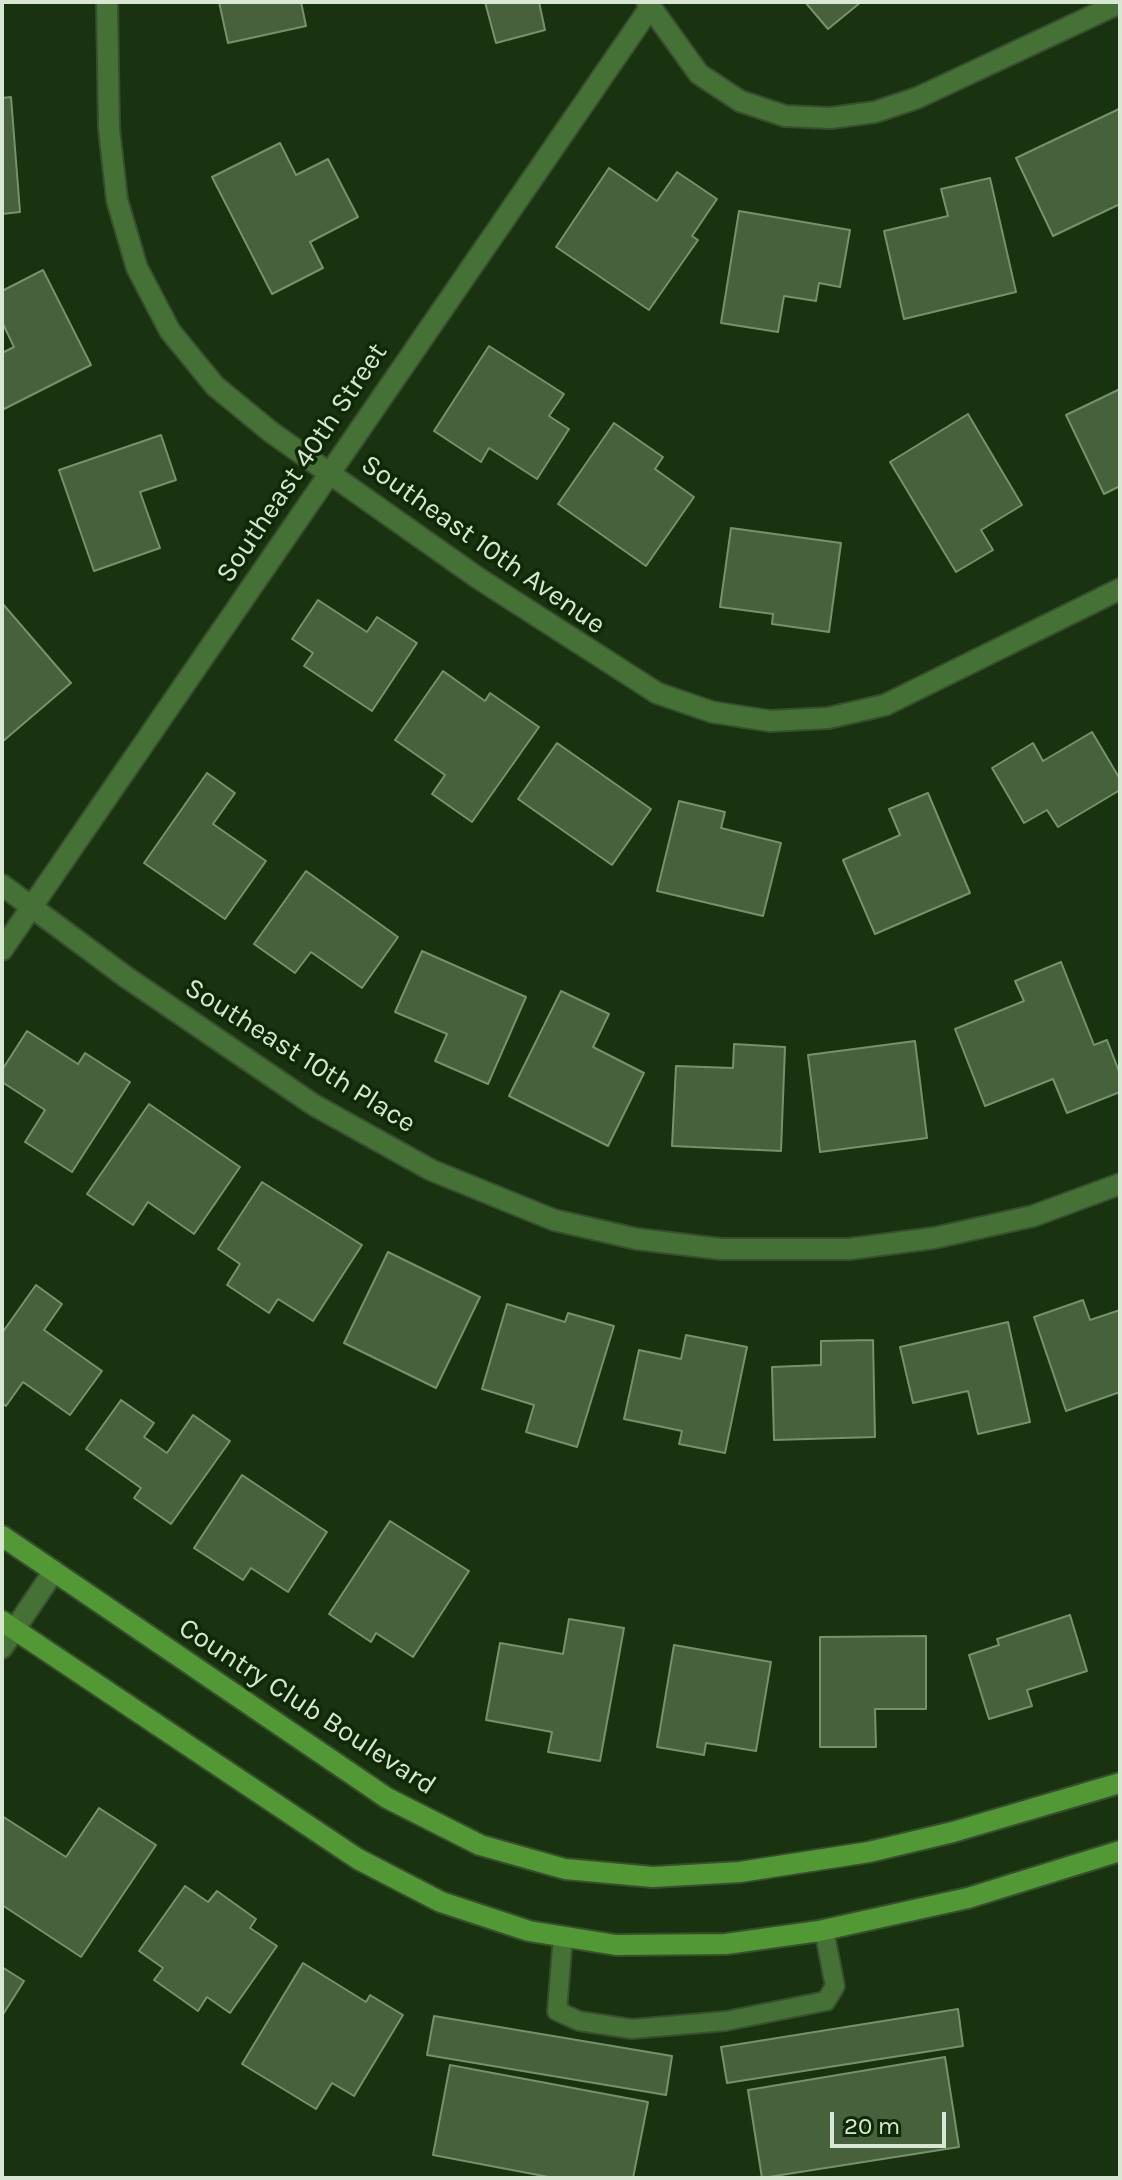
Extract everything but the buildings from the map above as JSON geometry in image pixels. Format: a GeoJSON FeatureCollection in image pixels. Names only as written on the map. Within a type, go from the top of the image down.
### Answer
{"type":"FeatureCollection","features":[{"type":"Feature","properties":{"kind":"main road","name":"Country Club Boulevard"},"geometry":{"type":"LineString","coordinates":[[2,1536],[387,1798],[480,1845],[565,1869],[696,1877],[783,1866],[869,1852],[953,1832],[1120,1783]]}},
{"type":"Feature","properties":{"kind":"main road"},"geometry":{"type":"LineString","coordinates":[[8,1625],[358,1859],[441,1902],[477,1916],[563,1937],[616,1945],[674,1947],[726,1944],[824,1930],[968,1898],[1120,1851]]}},
{"type":"Feature","properties":{"kind":"street","name":"Southeast 10th Avenue"},"geometry":{"type":"LineString","coordinates":[[107,2],[109,129],[117,200],[137,268],[170,331],[215,386],[271,432],[597,658],[657,693],[727,715],[770,721],[828,718],[885,705],[1120,589]]}},
{"type":"Feature","properties":{"kind":"street"},"geometry":{"type":"LineString","coordinates":[[648,5],[699,74],[740,101],[785,116],[830,118],[875,112],[917,98],[1120,3]]}},
{"type":"Feature","properties":{"kind":"street","name":"Southeast 40th Street"},"geometry":{"type":"LineString","coordinates":[[2,950],[648,5]]}},
{"type":"Feature","properties":{"kind":"street","name":"Southeast 10th Place"},"geometry":{"type":"LineString","coordinates":[[2,885],[314,1105],[431,1170],[554,1220],[637,1239],[707,1248],[821,1251],[934,1238],[1033,1216],[1120,1184]]}},
{"type":"Feature","properties":{"kind":"street"},"geometry":{"type":"LineString","coordinates":[[2,1648],[8,1625],[54,1571]]}},
{"type":"Feature","properties":{"kind":"lane"},"geometry":{"type":"LineString","coordinates":[[563,1937],[557,2011],[579,2021],[632,2029],[726,2021],[826,2001],[835,1986],[824,1930]]}}]}
